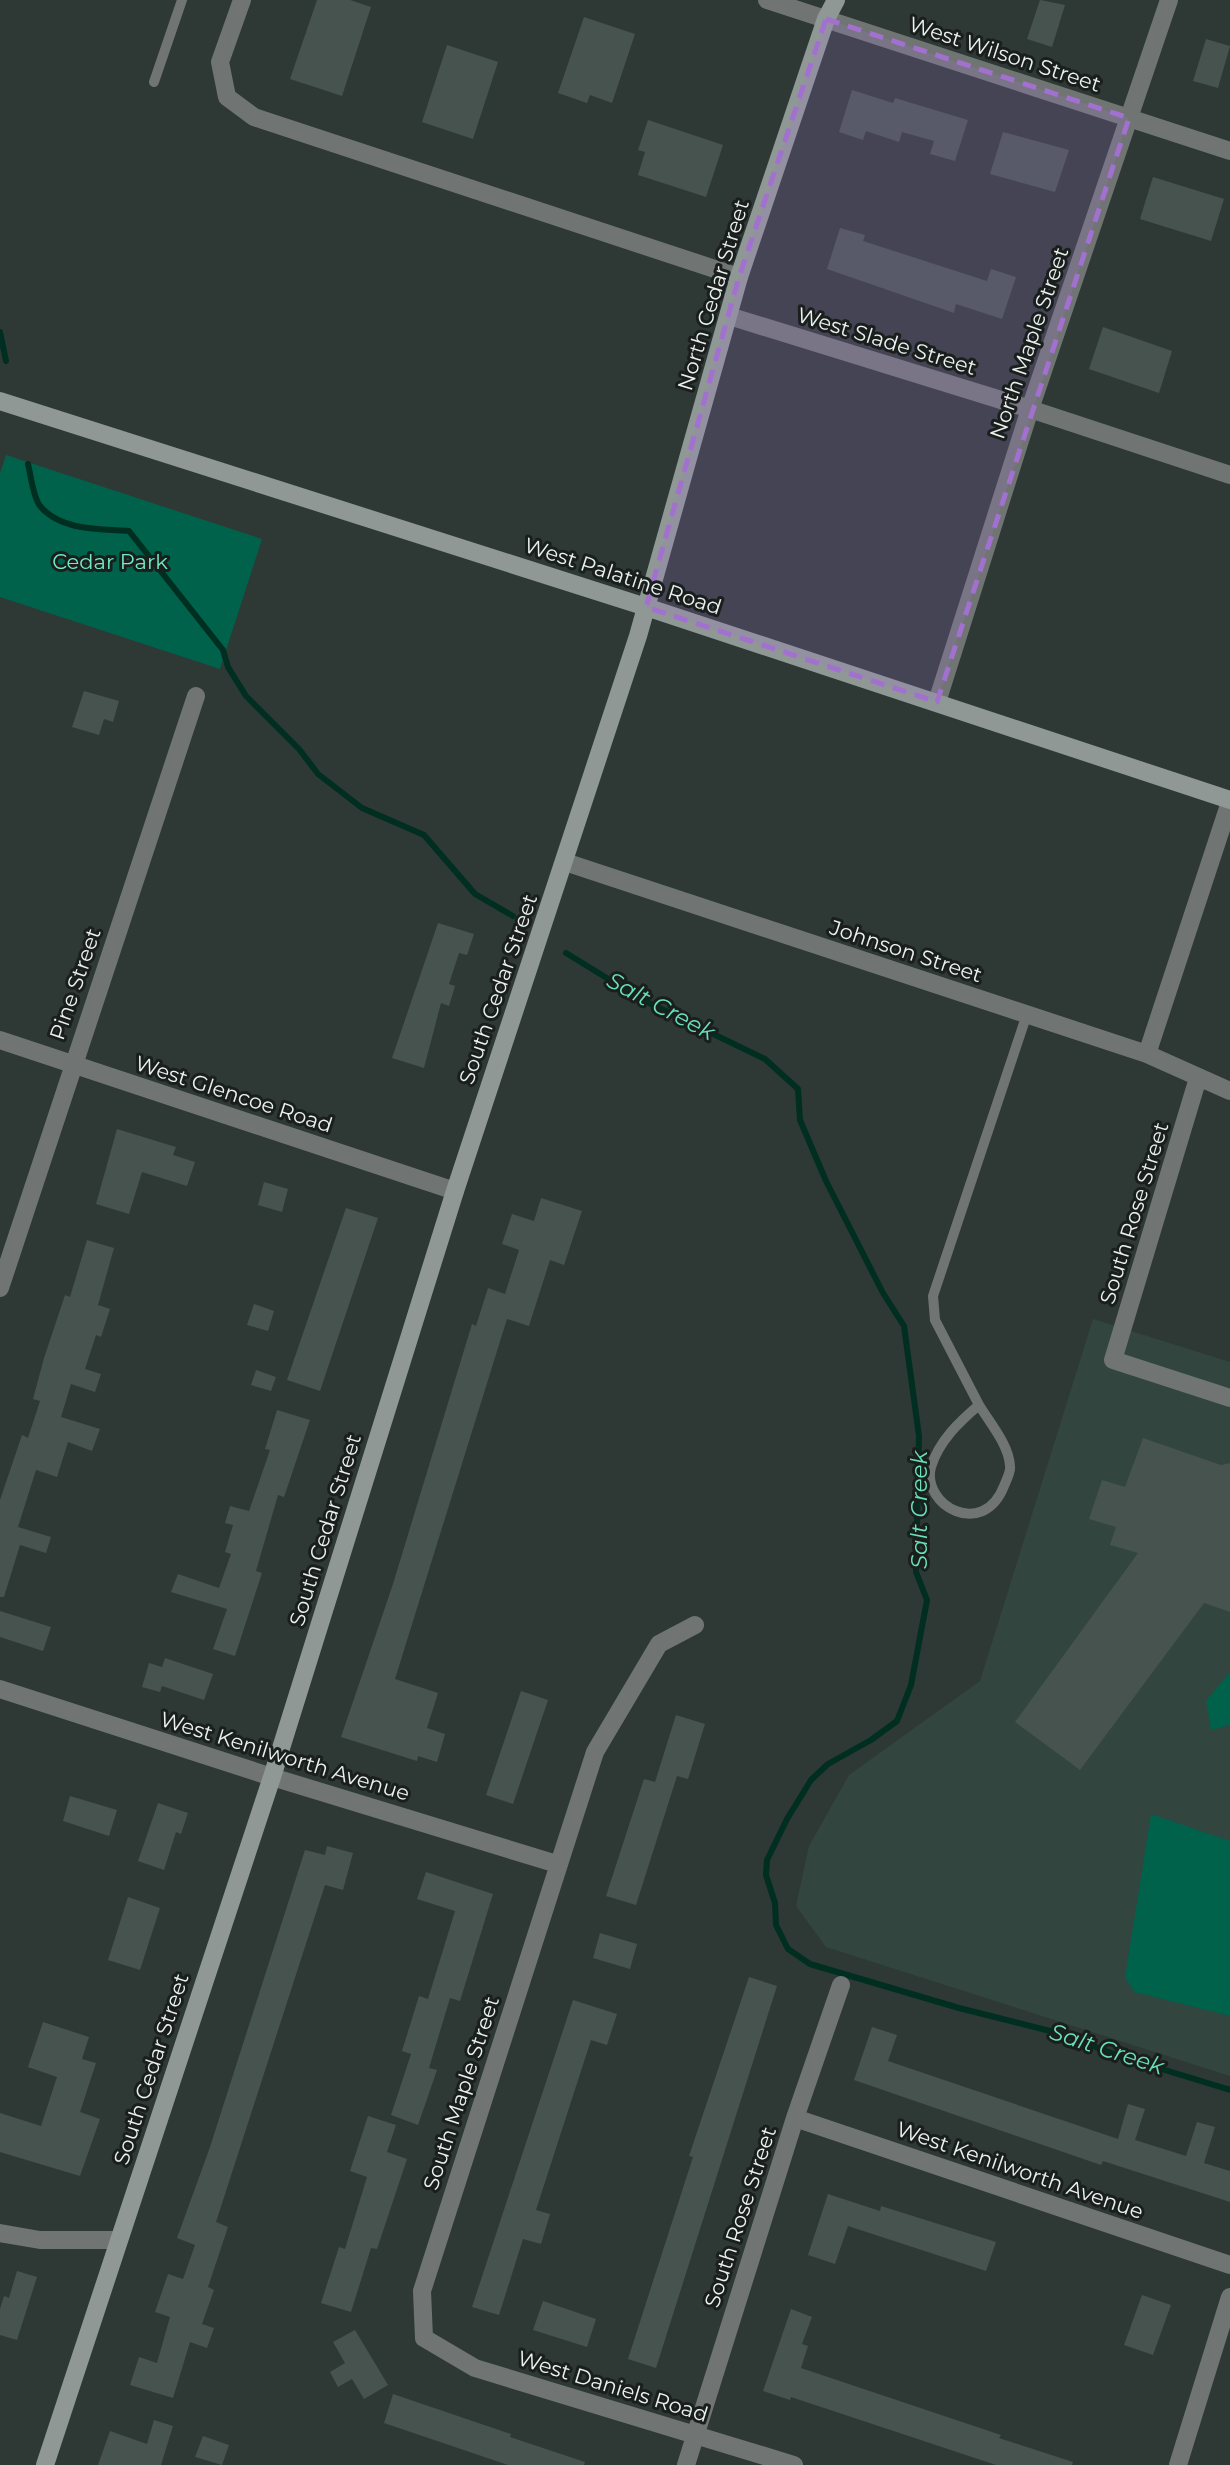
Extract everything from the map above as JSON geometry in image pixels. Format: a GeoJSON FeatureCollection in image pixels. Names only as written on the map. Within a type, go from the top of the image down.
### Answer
{"type":"FeatureCollection","features":[{"type":"Feature","properties":{"kind":"street"},"geometry":{"type":"LineString","coordinates":[[242,0],[220,62],[227,97],[254,117],[739,277]]}},
{"type":"Feature","properties":{"kind":"street","name":"West Wilson Street"},"geometry":{"type":"LineString","coordinates":[[767,0],[1230,151]]}},
{"type":"Feature","properties":{"kind":"street","name":"North Cedar Street"},"geometry":{"type":"LineString","coordinates":[[646,607],[739,277],[826,19],[836,0]]}},
{"type":"Feature","properties":{"kind":"street","name":"North Maple Street"},"geometry":{"type":"LineString","coordinates":[[937,702],[1030,409],[1169,0]]}},
{"type":"Feature","properties":{"kind":"street","name":"West Slade Street"},"geometry":{"type":"LineString","coordinates":[[729,316],[1030,409],[1230,475]]}},
{"type":"Feature","properties":{"kind":"street","name":"West Palatine Road"},"geometry":{"type":"LineString","coordinates":[[0,401],[646,607],[1230,801]]}},
{"type":"Feature","properties":{"kind":"street","name":"South Cedar Street"},"geometry":{"type":"LineString","coordinates":[[45,2465],[272,1777],[455,1191],[565,862],[646,607]]}},
{"type":"Feature","properties":{"kind":"street","name":"Pine Street"},"geometry":{"type":"LineString","coordinates":[[0,1288],[196,696]]}},
{"type":"Feature","properties":{"kind":"street"},"geometry":{"type":"LineString","coordinates":[[1147,1054],[1230,801]]}},
{"type":"Feature","properties":{"kind":"street","name":"Johnson Street"},"geometry":{"type":"LineString","coordinates":[[565,862],[1147,1054],[1230,1091]]}},
{"type":"Feature","properties":{"kind":"street","name":"West Glencoe Road"},"geometry":{"type":"LineString","coordinates":[[0,1041],[455,1191]]}},
{"type":"Feature","properties":{"kind":"street","name":"South Rose Street"},"geometry":{"type":"LineString","coordinates":[[1198,1079],[1113,1360],[1230,1398]]}},
{"type":"Feature","properties":{"kind":"street","name":"South Maple Street"},"geometry":{"type":"LineString","coordinates":[[424,2338],[422,2291],[595,1752],[659,1644],[695,1625]]}},
{"type":"Feature","properties":{"kind":"street","name":"West Kenilworth Avenue"},"geometry":{"type":"LineString","coordinates":[[0,1689],[272,1777],[557,1864]]}},
{"type":"Feature","properties":{"kind":"street","name":"South Rose Street"},"geometry":{"type":"LineString","coordinates":[[686,2465],[795,2118],[841,1985]]}},
{"type":"Feature","properties":{"kind":"street","name":"West Kenilworth Avenue"},"geometry":{"type":"LineString","coordinates":[[795,2118],[1230,2265]]}},
{"type":"Feature","properties":{"kind":"street"},"geometry":{"type":"LineString","coordinates":[[0,2233],[40,2240],[118,2240]]}},
{"type":"Feature","properties":{"kind":"street"},"geometry":{"type":"LineString","coordinates":[[1178,2465],[1230,2297]]}},
{"type":"Feature","properties":{"kind":"street","name":"West Daniels Road"},"geometry":{"type":"LineString","coordinates":[[424,2338],[475,2368],[794,2465]]}},
{"type":"Feature","properties":{"kind":"lane"},"geometry":{"type":"LineString","coordinates":[[155,82],[182,0]]}},
{"type":"Feature","properties":{"kind":"lane"},"geometry":{"type":"LineString","coordinates":[[979,1405],[954,1427],[930,1470],[931,1487],[943,1503],[962,1515],[987,1512],[999,1499],[1011,1468],[1004,1446],[979,1405],[936,1320],[933,1296],[1027,1014]]}},
{"type":"Feature","properties":{"kind":"highlighted area"},"geometry":{"type":"Polygon","coordinates":[[[826,19],[1129,118],[937,702],[646,607],[739,277],[826,19]]]}},
{"type":"Feature","properties":{"kind":"shaded area"},"geometry":{"type":"Polygon","coordinates":[[[1093,1319],[1230,1362],[1230,2076],[826,1947],[796,1906],[809,1846],[849,1775],[980,1681],[1093,1319]]]}},
{"type":"Feature","properties":{"kind":"green space","name":"Cedar Park"},"geometry":{"type":"Polygon","coordinates":[[[6,455],[262,539],[220,669],[0,597],[0,473],[6,455]]]}},
{"type":"Feature","properties":{"kind":"green space"},"geometry":{"type":"Polygon","coordinates":[[[1230,1672],[1230,1725],[1211,1730],[1206,1701],[1230,1672]]]}},
{"type":"Feature","properties":{"kind":"green space"},"geometry":{"type":"Polygon","coordinates":[[[1151,1814],[1230,1841],[1230,2016],[1134,1992],[1125,1977],[1151,1814]]]}},
{"type":"Feature","properties":{"kind":"building"},"geometry":{"type":"Polygon","coordinates":[[[317,0],[350,0],[371,7],[342,96],[290,79],[317,0]]]}},
{"type":"Feature","properties":{"kind":"building"},"geometry":{"type":"Polygon","coordinates":[[[1040,0],[1065,5],[1052,47],[1027,39],[1040,0]]]}},
{"type":"Feature","properties":{"kind":"building"},"geometry":{"type":"Polygon","coordinates":[[[584,17],[635,34],[612,103],[590,95],[587,103],[558,93],[584,17]]]}},
{"type":"Feature","properties":{"kind":"building"},"geometry":{"type":"Polygon","coordinates":[[[1206,39],[1230,46],[1218,88],[1193,81],[1206,39]]]}},
{"type":"Feature","properties":{"kind":"building"},"geometry":{"type":"Polygon","coordinates":[[[447,45],[498,62],[473,139],[422,122],[447,45]]]}},
{"type":"Feature","properties":{"kind":"building"},"geometry":{"type":"Polygon","coordinates":[[[852,90],[893,103],[895,98],[968,120],[955,161],[930,154],[934,141],[902,132],[899,142],[866,131],[863,140],[839,132],[852,90]]]}},
{"type":"Feature","properties":{"kind":"building"},"geometry":{"type":"Polygon","coordinates":[[[648,120],[723,145],[706,197],[638,175],[645,152],[638,150],[648,120]]]}},
{"type":"Feature","properties":{"kind":"building"},"geometry":{"type":"Polygon","coordinates":[[[1003,132],[1069,150],[1055,192],[990,174],[1003,132]]]}},
{"type":"Feature","properties":{"kind":"building"},"geometry":{"type":"Polygon","coordinates":[[[1153,177],[1224,199],[1211,241],[1140,219],[1153,177]]]}},
{"type":"Feature","properties":{"kind":"building"},"geometry":{"type":"Polygon","coordinates":[[[840,228],[865,235],[863,241],[987,281],[991,269],[1016,277],[1002,319],[956,304],[954,313],[827,269],[840,228]]]}},
{"type":"Feature","properties":{"kind":"building"},"geometry":{"type":"Polygon","coordinates":[[[1103,327],[1172,351],[1159,393],[1089,369],[1103,327]]]}},
{"type":"Feature","properties":{"kind":"building"},"geometry":{"type":"Polygon","coordinates":[[[84,691],[119,701],[113,722],[104,719],[99,735],[72,727],[84,691]]]}},
{"type":"Feature","properties":{"kind":"building"},"geometry":{"type":"Polygon","coordinates":[[[438,923],[474,934],[467,955],[459,953],[449,984],[455,986],[449,1006],[441,1003],[424,1068],[392,1058],[438,923]]]}},
{"type":"Feature","properties":{"kind":"building"},"geometry":{"type":"Polygon","coordinates":[[[117,1129],[176,1147],[173,1155],[195,1162],[187,1186],[142,1172],[129,1214],[96,1204],[117,1129]]]}},
{"type":"Feature","properties":{"kind":"building"},"geometry":{"type":"Polygon","coordinates":[[[264,1182],[288,1189],[282,1212],[258,1205],[264,1182]]]}},
{"type":"Feature","properties":{"kind":"building"},"geometry":{"type":"Polygon","coordinates":[[[541,1198],[582,1211],[564,1265],[550,1260],[529,1326],[507,1319],[395,1679],[438,1693],[427,1728],[445,1734],[437,1762],[418,1756],[417,1761],[341,1737],[393,1584],[472,1324],[476,1326],[488,1288],[505,1294],[519,1250],[502,1244],[512,1214],[534,1221],[541,1198]]]}},
{"type":"Feature","properties":{"kind":"building"},"geometry":{"type":"Polygon","coordinates":[[[346,1208],[378,1218],[320,1391],[287,1380],[346,1208]]]}},
{"type":"Feature","properties":{"kind":"building"},"geometry":{"type":"Polygon","coordinates":[[[87,1240],[114,1248],[98,1305],[110,1309],[101,1337],[96,1335],[85,1369],[101,1374],[95,1392],[71,1384],[61,1417],[100,1429],[92,1451],[68,1442],[57,1477],[36,1470],[18,1527],[51,1537],[46,1553],[20,1545],[4,1597],[0,1597],[0,1500],[22,1435],[28,1438],[40,1401],[33,1399],[44,1358],[65,1295],[70,1297],[87,1240]]]}},
{"type":"Feature","properties":{"kind":"building"},"geometry":{"type":"Polygon","coordinates":[[[254,1304],[274,1311],[268,1331],[247,1325],[254,1304]]]}},
{"type":"Feature","properties":{"kind":"building"},"geometry":{"type":"Polygon","coordinates":[[[256,1370],[276,1377],[271,1391],[251,1385],[256,1370]]]}},
{"type":"Feature","properties":{"kind":"building"},"geometry":{"type":"Polygon","coordinates":[[[277,1410],[310,1420],[284,1497],[278,1495],[256,1571],[262,1573],[235,1656],[213,1649],[227,1609],[171,1592],[178,1574],[219,1588],[231,1554],[225,1552],[233,1525],[225,1523],[230,1506],[249,1511],[270,1450],[265,1449],[277,1410]]]}},
{"type":"Feature","properties":{"kind":"building"},"geometry":{"type":"Polygon","coordinates":[[[1143,1438],[1221,1465],[1230,1463],[1230,1612],[1204,1603],[1080,1770],[1015,1722],[1138,1553],[1110,1545],[1116,1527],[1089,1519],[1102,1480],[1125,1487],[1143,1438]]]}},
{"type":"Feature","properties":{"kind":"building"},"geometry":{"type":"Polygon","coordinates":[[[0,1611],[51,1627],[43,1651],[0,1637],[0,1611]]]}},
{"type":"Feature","properties":{"kind":"building"},"geometry":{"type":"Polygon","coordinates":[[[165,1658],[213,1674],[204,1700],[162,1686],[160,1692],[142,1687],[149,1663],[162,1667],[165,1658]]]}},
{"type":"Feature","properties":{"kind":"building"},"geometry":{"type":"Polygon","coordinates":[[[521,1691],[548,1700],[513,1804],[486,1795],[521,1691]]]}},
{"type":"Feature","properties":{"kind":"building"},"geometry":{"type":"Polygon","coordinates":[[[676,1715],[705,1724],[688,1779],[677,1776],[636,1905],[606,1896],[644,1779],[655,1782],[676,1715]]]}},
{"type":"Feature","properties":{"kind":"building"},"geometry":{"type":"Polygon","coordinates":[[[70,1796],[117,1810],[109,1836],[63,1821],[70,1796]]]}},
{"type":"Feature","properties":{"kind":"building"},"geometry":{"type":"Polygon","coordinates":[[[158,1803],[188,1813],[181,1834],[176,1832],[164,1870],[138,1861],[158,1803]]]}},
{"type":"Feature","properties":{"kind":"building"},"geometry":{"type":"Polygon","coordinates":[[[327,1846],[353,1853],[343,1890],[325,1885],[216,2222],[228,2227],[208,2287],[214,2290],[202,2324],[214,2328],[207,2348],[190,2342],[173,2398],[130,2385],[139,2357],[157,2363],[170,2317],[155,2312],[168,2274],[183,2279],[195,2245],[177,2238],[210,2147],[305,1850],[325,1855],[327,1846]]]}},
{"type":"Feature","properties":{"kind":"building"},"geometry":{"type":"Polygon","coordinates":[[[426,1872],[493,1894],[460,2001],[450,1998],[429,2068],[437,2070],[418,2125],[391,2115],[411,2054],[402,2051],[419,1996],[428,1999],[455,1911],[417,1899],[426,1872]]]}},
{"type":"Feature","properties":{"kind":"building"},"geometry":{"type":"Polygon","coordinates":[[[128,1897],[160,1908],[140,1970],[108,1960],[128,1897]]]}},
{"type":"Feature","properties":{"kind":"building"},"geometry":{"type":"Polygon","coordinates":[[[600,1933],[637,1944],[630,1969],[593,1958],[600,1933]]]}},
{"type":"Feature","properties":{"kind":"building"},"geometry":{"type":"Polygon","coordinates":[[[749,1977],[777,1986],[656,2368],[628,2359],[693,2157],[689,2156],[749,1977]]]}},
{"type":"Feature","properties":{"kind":"building"},"geometry":{"type":"Polygon","coordinates":[[[573,2000],[617,2014],[607,2045],[591,2040],[536,2210],[550,2214],[541,2244],[523,2239],[499,2315],[472,2307],[573,2000]]]}},
{"type":"Feature","properties":{"kind":"building"},"geometry":{"type":"Polygon","coordinates":[[[43,2022],[89,2037],[82,2059],[96,2063],[80,2112],[100,2119],[80,2176],[0,2152],[0,2113],[41,2126],[57,2077],[28,2067],[43,2022]]]}},
{"type":"Feature","properties":{"kind":"building"},"geometry":{"type":"Polygon","coordinates":[[[872,2027],[897,2035],[888,2061],[1118,2139],[1128,2104],[1145,2109],[1135,2140],[1186,2156],[1197,2122],[1215,2127],[1204,2163],[1230,2171],[1230,2202],[1103,2161],[1101,2165],[854,2080],[872,2027]]]}},
{"type":"Feature","properties":{"kind":"building"},"geometry":{"type":"Polygon","coordinates":[[[368,2116],[396,2125],[387,2152],[407,2159],[377,2249],[371,2248],[351,2312],[321,2303],[339,2247],[345,2249],[367,2177],[350,2171],[368,2116]]]}},
{"type":"Feature","properties":{"kind":"building"},"geometry":{"type":"Polygon","coordinates":[[[828,2194],[880,2211],[881,2206],[996,2242],[986,2271],[848,2226],[835,2264],[808,2255],[828,2194]]]}},
{"type":"Feature","properties":{"kind":"building"},"geometry":{"type":"Polygon","coordinates":[[[17,2271],[37,2277],[17,2340],[0,2335],[0,2309],[4,2296],[9,2298],[17,2271]]]}},
{"type":"Feature","properties":{"kind":"building"},"geometry":{"type":"Polygon","coordinates":[[[1142,2295],[1171,2305],[1153,2355],[1124,2345],[1142,2295]]]}},
{"type":"Feature","properties":{"kind":"building"},"geometry":{"type":"Polygon","coordinates":[[[543,2301],[596,2319],[587,2347],[533,2330],[543,2301]]]}},
{"type":"Feature","properties":{"kind":"building"},"geometry":{"type":"Polygon","coordinates":[[[791,2309],[812,2317],[802,2344],[808,2346],[801,2368],[1001,2435],[999,2438],[1073,2462],[1072,2465],[996,2465],[791,2397],[790,2400],[763,2391],[791,2309]]]}},
{"type":"Feature","properties":{"kind":"building"},"geometry":{"type":"Polygon","coordinates":[[[355,2330],[388,2385],[364,2399],[352,2379],[338,2387],[330,2372],[345,2363],[333,2342],[355,2330]]]}},
{"type":"Feature","properties":{"kind":"building"},"geometry":{"type":"Polygon","coordinates":[[[393,2394],[511,2434],[510,2437],[585,2462],[584,2465],[508,2465],[384,2423],[393,2394]]]}},
{"type":"Feature","properties":{"kind":"building"},"geometry":{"type":"Polygon","coordinates":[[[154,2420],[173,2426],[161,2465],[98,2465],[110,2431],[147,2444],[154,2420]]]}},
{"type":"Feature","properties":{"kind":"building"},"geometry":{"type":"Polygon","coordinates":[[[203,2436],[229,2445],[222,2465],[195,2457],[203,2436]]]}},
{"type":"Feature","properties":{"kind":"waterway","name":"Salt Creek"},"geometry":{"type":"LineString","coordinates":[[0,332],[6,361]]}},
{"type":"Feature","properties":{"kind":"waterway","name":"Salt Creek"},"geometry":{"type":"LineString","coordinates":[[28,464],[36,497],[40,506],[49,514],[82,527],[129,531],[223,650],[228,667],[246,696],[299,749],[318,774],[362,808],[424,835],[475,894],[513,916]]}},
{"type":"Feature","properties":{"kind":"waterway","name":"Salt Creek"},"geometry":{"type":"LineString","coordinates":[[566,953],[641,999],[765,1059],[798,1089],[800,1120],[826,1181],[883,1293],[904,1326],[919,1436],[916,1572],[927,1600],[911,1685],[897,1721],[871,1740],[828,1764],[811,1780],[787,1819],[767,1860],[766,1875],[775,1903],[776,1925],[788,1949],[810,1964],[959,2008],[1062,2034],[1119,2056],[1230,2090]]}}]}
